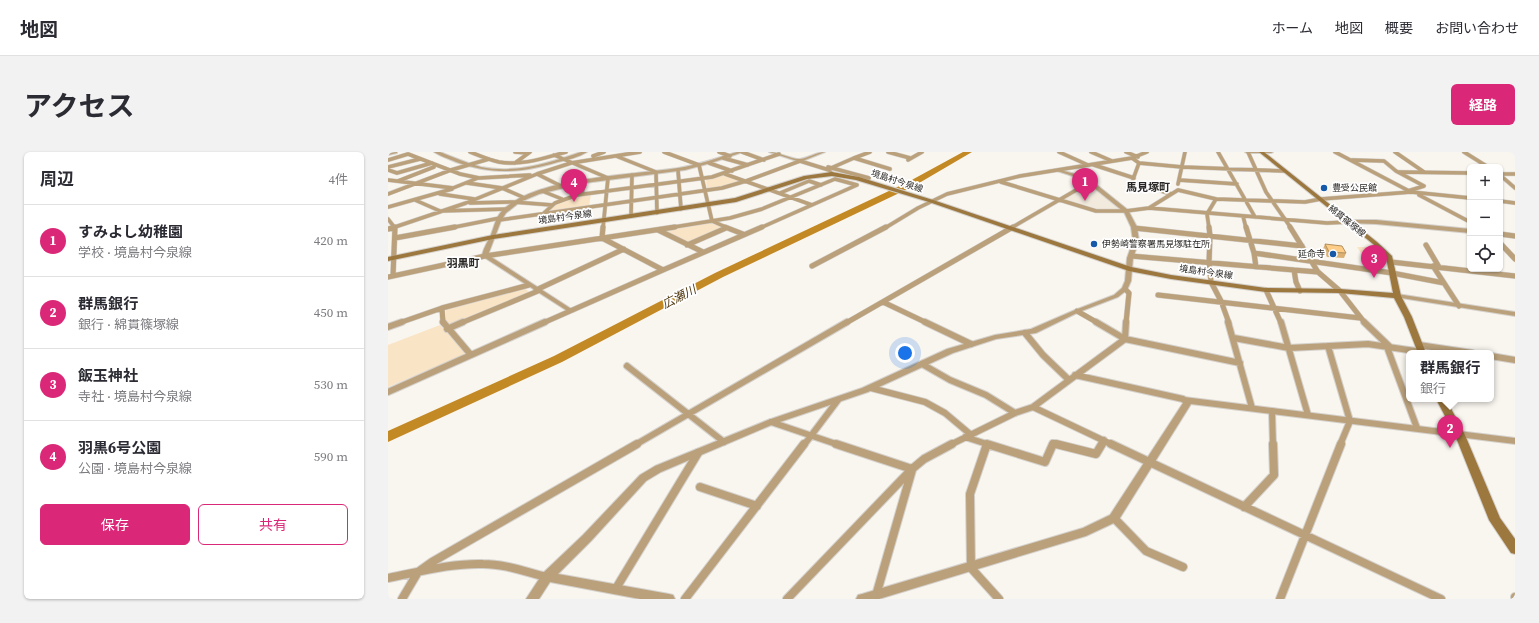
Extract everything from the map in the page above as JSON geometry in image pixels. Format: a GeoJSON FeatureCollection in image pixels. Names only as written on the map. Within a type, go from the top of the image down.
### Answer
{"type":"FeatureCollection","features":[{"type":"Feature","properties":{"kind":"main road","name":"綿貫篠塚線"},"geometry":{"type":"LineString","coordinates":[[1261,152],[1375,243],[1389,256],[1391,262]]}},
{"type":"Feature","properties":{"kind":"main road","name":"境島村今泉線"},"geometry":{"type":"LineString","coordinates":[[390,258],[492,237],[707,206],[736,200],[806,177],[831,171],[929,201],[1130,269],[1266,290],[1340,290],[1397,296]]}},
{"type":"Feature","properties":{"kind":"main road"},"geometry":{"type":"LineString","coordinates":[[1391,262],[1397,296],[1421,350]]}},
{"type":"Feature","properties":{"kind":"main road"},"geometry":{"type":"LineString","coordinates":[[1443,402],[1460,435],[1495,520],[1515,549]]}},
{"type":"Feature","properties":{"kind":"street"},"geometry":{"type":"LineString","coordinates":[[388,154],[395,152]]}},
{"type":"Feature","properties":{"kind":"street"},"geometry":{"type":"LineString","coordinates":[[436,152],[485,169],[513,170],[543,165],[585,152]]}},
{"type":"Feature","properties":{"kind":"street"},"geometry":{"type":"LineString","coordinates":[[470,152],[504,163],[528,162],[554,153],[566,152]]}},
{"type":"Feature","properties":{"kind":"street"},"geometry":{"type":"LineString","coordinates":[[515,152],[529,153]]}},
{"type":"Feature","properties":{"kind":"street"},"geometry":{"type":"LineString","coordinates":[[589,159],[604,152]]}},
{"type":"Feature","properties":{"kind":"street"},"geometry":{"type":"LineString","coordinates":[[388,229],[466,203],[535,175],[571,163],[625,153],[640,152]]}},
{"type":"Feature","properties":{"kind":"street"},"geometry":{"type":"LineString","coordinates":[[664,152],[699,166]]}},
{"type":"Feature","properties":{"kind":"street"},"geometry":{"type":"LineString","coordinates":[[719,152],[730,156]]}},
{"type":"Feature","properties":{"kind":"street"},"geometry":{"type":"LineString","coordinates":[[485,256],[499,220],[508,208],[525,198],[542,191],[584,181],[678,170],[699,166],[742,152],[764,160]]}},
{"type":"Feature","properties":{"kind":"street"},"geometry":{"type":"LineString","coordinates":[[771,152],[802,160],[831,171]]}},
{"type":"Feature","properties":{"kind":"street"},"geometry":{"type":"LineString","coordinates":[[388,246],[394,242],[499,220],[706,191],[746,182],[823,152]]}},
{"type":"Feature","properties":{"kind":"street"},"geometry":{"type":"LineString","coordinates":[[831,171],[854,158],[870,152]]}},
{"type":"Feature","properties":{"kind":"street"},"geometry":{"type":"LineString","coordinates":[[888,152],[910,158]]}},
{"type":"Feature","properties":{"kind":"street"},"geometry":{"type":"LineString","coordinates":[[906,161],[922,152]]}},
{"type":"Feature","properties":{"kind":"street"},"geometry":{"type":"LineString","coordinates":[[1059,152],[1090,165],[1134,178]]}},
{"type":"Feature","properties":{"kind":"street"},"geometry":{"type":"LineString","coordinates":[[1091,152],[1112,161]]}},
{"type":"Feature","properties":{"kind":"street"},"geometry":{"type":"LineString","coordinates":[[1126,152],[1138,157]]}},
{"type":"Feature","properties":{"kind":"street"},"geometry":{"type":"LineString","coordinates":[[812,266],[879,232],[929,201],[947,194],[1000,181],[1138,157],[1147,152]]}},
{"type":"Feature","properties":{"kind":"street"},"geometry":{"type":"LineString","coordinates":[[1178,190],[1185,152]]}},
{"type":"Feature","properties":{"kind":"street"},"geometry":{"type":"LineString","coordinates":[[1218,152],[1255,217]]}},
{"type":"Feature","properties":{"kind":"street"},"geometry":{"type":"LineString","coordinates":[[1271,152],[1248,152],[1266,192],[1286,220],[1318,272],[1340,290],[1360,318],[1389,347],[1406,396]]}},
{"type":"Feature","properties":{"kind":"street"},"geometry":{"type":"LineString","coordinates":[[1335,152],[1409,191],[1467,198]]}},
{"type":"Feature","properties":{"kind":"street"},"geometry":{"type":"LineString","coordinates":[[1395,152],[1424,172]]}},
{"type":"Feature","properties":{"kind":"street"},"geometry":{"type":"LineString","coordinates":[[1464,152],[1483,164]]}},
{"type":"Feature","properties":{"kind":"street"},"geometry":{"type":"LineString","coordinates":[[514,163],[529,153]]}},
{"type":"Feature","properties":{"kind":"street"},"geometry":{"type":"LineString","coordinates":[[554,153],[562,159],[608,178]]}},
{"type":"Feature","properties":{"kind":"street"},"geometry":{"type":"LineString","coordinates":[[388,160],[408,154],[460,174],[479,178]]}},
{"type":"Feature","properties":{"kind":"street"},"geometry":{"type":"LineString","coordinates":[[543,214],[552,205],[562,200],[582,194],[703,179],[724,174],[778,154]]}},
{"type":"Feature","properties":{"kind":"street"},"geometry":{"type":"LineString","coordinates":[[615,155],[656,172]]}},
{"type":"Feature","properties":{"kind":"street"},"geometry":{"type":"LineString","coordinates":[[723,158],[748,165]]}},
{"type":"Feature","properties":{"kind":"street"},"geometry":{"type":"LineString","coordinates":[[854,158],[890,169]]}},
{"type":"Feature","properties":{"kind":"street"},"geometry":{"type":"LineString","coordinates":[[1132,158],[1139,164],[1229,170],[1284,171]]}},
{"type":"Feature","properties":{"kind":"street"},"geometry":{"type":"LineString","coordinates":[[388,169],[420,159]]}},
{"type":"Feature","properties":{"kind":"street"},"geometry":{"type":"LineString","coordinates":[[388,194],[451,170],[489,159]]}},
{"type":"Feature","properties":{"kind":"street"},"geometry":{"type":"LineString","coordinates":[[802,160],[831,171],[869,178]]}},
{"type":"Feature","properties":{"kind":"street"},"geometry":{"type":"LineString","coordinates":[[1149,208],[1178,190],[1216,199],[1305,202],[1321,199],[1409,191],[1424,186],[1397,172],[1384,161],[1351,160]]}},
{"type":"Feature","properties":{"kind":"street"},"geometry":{"type":"LineString","coordinates":[[709,163],[732,171]]}},
{"type":"Feature","properties":{"kind":"street"},"geometry":{"type":"LineString","coordinates":[[388,169],[397,173],[435,164]]}},
{"type":"Feature","properties":{"kind":"street"},"geometry":{"type":"LineString","coordinates":[[398,181],[435,164]]}},
{"type":"Feature","properties":{"kind":"street"},"geometry":{"type":"LineString","coordinates":[[1139,164],[1132,182],[1171,194]]}},
{"type":"Feature","properties":{"kind":"street"},"geometry":{"type":"LineString","coordinates":[[699,166],[706,191],[707,206],[712,221],[743,234]]}},
{"type":"Feature","properties":{"kind":"street"},"geometry":{"type":"LineString","coordinates":[[678,170],[681,209]]}},
{"type":"Feature","properties":{"kind":"street"},"geometry":{"type":"LineString","coordinates":[[532,599],[547,577],[643,478],[658,469],[771,422],[871,388],[950,351],[995,337],[1033,331],[1077,311],[1116,296],[1125,289],[1130,269],[1131,256],[1136,241],[1134,228],[1126,211],[1084,178],[1059,170]]}},
{"type":"Feature","properties":{"kind":"street"},"geometry":{"type":"LineString","coordinates":[[656,172],[657,213]]}},
{"type":"Feature","properties":{"kind":"street"},"geometry":{"type":"LineString","coordinates":[[1397,172],[1467,173]]}},
{"type":"Feature","properties":{"kind":"street"},"geometry":{"type":"LineString","coordinates":[[388,180],[399,175],[397,173]]}},
{"type":"Feature","properties":{"kind":"street"},"geometry":{"type":"LineString","coordinates":[[724,174],[812,205]]}},
{"type":"Feature","properties":{"kind":"street"},"geometry":{"type":"LineString","coordinates":[[1503,174],[1515,174]]}},
{"type":"Feature","properties":{"kind":"street"},"geometry":{"type":"LineString","coordinates":[[388,207],[438,194],[479,178],[535,175],[561,186]]}},
{"type":"Feature","properties":{"kind":"street"},"geometry":{"type":"LineString","coordinates":[[631,216],[632,175]]}},
{"type":"Feature","properties":{"kind":"street"},"geometry":{"type":"LineString","coordinates":[[1503,177],[1515,188]]}},
{"type":"Feature","properties":{"kind":"street"},"geometry":{"type":"LineString","coordinates":[[602,238],[608,178]]}},
{"type":"Feature","properties":{"kind":"street"},"geometry":{"type":"LineString","coordinates":[[388,219],[395,226],[394,242],[390,258],[390,277],[485,256],[658,230],[752,213],[835,179],[858,185],[743,234],[388,392]]}},
{"type":"Feature","properties":{"kind":"street"},"geometry":{"type":"LineString","coordinates":[[388,180],[453,188]]}},
{"type":"Feature","properties":{"kind":"street"},"geometry":{"type":"LineString","coordinates":[[1179,180],[1237,184]]}},
{"type":"Feature","properties":{"kind":"street"},"geometry":{"type":"LineString","coordinates":[[582,194],[584,181]]}},
{"type":"Feature","properties":{"kind":"street"},"geometry":{"type":"LineString","coordinates":[[780,193],[809,181],[822,185]]}},
{"type":"Feature","properties":{"kind":"street"},"geometry":{"type":"LineString","coordinates":[[1000,181],[1096,211],[1126,211],[1149,208],[1327,223],[1376,222],[1467,231]]}},
{"type":"Feature","properties":{"kind":"street"},"geometry":{"type":"LineString","coordinates":[[466,182],[502,188],[525,198]]}},
{"type":"Feature","properties":{"kind":"street"},"geometry":{"type":"LineString","coordinates":[[402,599],[418,572],[432,562],[883,302],[1058,199],[1090,182]]}},
{"type":"Feature","properties":{"kind":"street"},"geometry":{"type":"LineString","coordinates":[[542,191],[562,200]]}},
{"type":"Feature","properties":{"kind":"street"},"geometry":{"type":"LineString","coordinates":[[1416,193],[1467,220]]}},
{"type":"Feature","properties":{"kind":"street"},"geometry":{"type":"LineString","coordinates":[[438,194],[474,199]]}},
{"type":"Feature","properties":{"kind":"street"},"geometry":{"type":"LineString","coordinates":[[1216,199],[1207,214],[1210,236],[1209,263],[1211,282],[1221,301],[1234,338],[1252,408]]}},
{"type":"Feature","properties":{"kind":"street"},"geometry":{"type":"LineString","coordinates":[[415,200],[440,211],[508,208]]}},
{"type":"Feature","properties":{"kind":"street"},"geometry":{"type":"LineString","coordinates":[[1503,201],[1515,203]]}},
{"type":"Feature","properties":{"kind":"street"},"geometry":{"type":"LineString","coordinates":[[466,203],[552,205]]}},
{"type":"Feature","properties":{"kind":"street"},"geometry":{"type":"LineString","coordinates":[[1243,216],[1254,253],[1256,267]]}},
{"type":"Feature","properties":{"kind":"street"},"geometry":{"type":"LineString","coordinates":[[687,245],[726,228]]}},
{"type":"Feature","properties":{"kind":"street"},"geometry":{"type":"LineString","coordinates":[[1134,228],[1302,246]]}},
{"type":"Feature","properties":{"kind":"street"},"geometry":{"type":"LineString","coordinates":[[658,230],[703,252]]}},
{"type":"Feature","properties":{"kind":"street"},"geometry":{"type":"LineString","coordinates":[[1503,234],[1515,236]]}},
{"type":"Feature","properties":{"kind":"street"},"geometry":{"type":"LineString","coordinates":[[602,238],[663,270]]}},
{"type":"Feature","properties":{"kind":"street"},"geometry":{"type":"LineString","coordinates":[[1426,245],[1438,267]]}},
{"type":"Feature","properties":{"kind":"street"},"geometry":{"type":"LineString","coordinates":[[1503,246],[1515,259]]}},
{"type":"Feature","properties":{"kind":"street"},"geometry":{"type":"LineString","coordinates":[[447,329],[537,290],[624,249]]}},
{"type":"Feature","properties":{"kind":"street"},"geometry":{"type":"LineString","coordinates":[[1254,253],[1444,283]]}},
{"type":"Feature","properties":{"kind":"street"},"geometry":{"type":"LineString","coordinates":[[485,256],[570,311]]}},
{"type":"Feature","properties":{"kind":"street"},"geometry":{"type":"LineString","coordinates":[[1131,256],[1318,272]]}},
{"type":"Feature","properties":{"kind":"street"},"geometry":{"type":"LineString","coordinates":[[1391,262],[1515,276]]}},
{"type":"Feature","properties":{"kind":"street"},"geometry":{"type":"LineString","coordinates":[[1432,266],[1459,306]]}},
{"type":"Feature","properties":{"kind":"street"},"geometry":{"type":"LineString","coordinates":[[1294,270],[1296,282],[1300,291]]}},
{"type":"Feature","properties":{"kind":"street"},"geometry":{"type":"LineString","coordinates":[[388,327],[442,308],[530,285]]}},
{"type":"Feature","properties":{"kind":"street"},"geometry":{"type":"LineString","coordinates":[[787,599],[912,469],[924,459],[968,436],[1033,407],[1125,339],[1129,293],[1125,289]]}},
{"type":"Feature","properties":{"kind":"street"},"geometry":{"type":"LineString","coordinates":[[1266,290],[1276,308],[1308,415]]}},
{"type":"Feature","properties":{"kind":"street"},"geometry":{"type":"LineString","coordinates":[[1158,295],[1360,318]]}},
{"type":"Feature","properties":{"kind":"street"},"geometry":{"type":"LineString","coordinates":[[1397,296],[1515,314]]}},
{"type":"Feature","properties":{"kind":"street"},"geometry":{"type":"LineString","coordinates":[[883,302],[970,344]]}},
{"type":"Feature","properties":{"kind":"street"},"geometry":{"type":"LineString","coordinates":[[442,308],[443,324],[471,355]]}},
{"type":"Feature","properties":{"kind":"street"},"geometry":{"type":"LineString","coordinates":[[1077,311],[1125,339],[1240,363]]}},
{"type":"Feature","properties":{"kind":"street"},"geometry":{"type":"LineString","coordinates":[[1025,333],[1043,355],[1069,380]]}},
{"type":"Feature","properties":{"kind":"street"},"geometry":{"type":"LineString","coordinates":[[1234,338],[1289,348],[1368,344],[1421,350]]}},
{"type":"Feature","properties":{"kind":"street"},"geometry":{"type":"LineString","coordinates":[[1280,599],[1350,421],[1328,346]]}},
{"type":"Feature","properties":{"kind":"street"},"geometry":{"type":"LineString","coordinates":[[1494,356],[1515,360]]}},
{"type":"Feature","properties":{"kind":"street"},"geometry":{"type":"LineString","coordinates":[[922,364],[950,380],[986,395],[1015,414]]}},
{"type":"Feature","properties":{"kind":"street"},"geometry":{"type":"LineString","coordinates":[[627,366],[724,442]]}},
{"type":"Feature","properties":{"kind":"street"},"geometry":{"type":"LineString","coordinates":[[1075,375],[1186,400],[1515,441]]}},
{"type":"Feature","properties":{"kind":"street"},"geometry":{"type":"LineString","coordinates":[[871,388],[925,402],[945,413],[968,436],[987,444],[1045,462],[1053,443],[1096,454],[1104,440]]}},
{"type":"Feature","properties":{"kind":"street"},"geometry":{"type":"LineString","coordinates":[[685,599],[838,400]]}},
{"type":"Feature","properties":{"kind":"street"},"geometry":{"type":"LineString","coordinates":[[862,599],[876,597],[1086,532],[1114,518],[1186,400]]}},
{"type":"Feature","properties":{"kind":"street"},"geometry":{"type":"LineString","coordinates":[[1408,402],[1417,428]]}},
{"type":"Feature","properties":{"kind":"street"},"geometry":{"type":"LineString","coordinates":[[1033,407],[1441,599]]}},
{"type":"Feature","properties":{"kind":"street"},"geometry":{"type":"LineString","coordinates":[[1244,507],[1274,475],[1272,411]]}},
{"type":"Feature","properties":{"kind":"street"},"geometry":{"type":"LineString","coordinates":[[771,422],[912,469]]}},
{"type":"Feature","properties":{"kind":"street"},"geometry":{"type":"LineString","coordinates":[[987,444],[970,494],[971,568],[999,599]]}},
{"type":"Feature","properties":{"kind":"street"},"geometry":{"type":"LineString","coordinates":[[616,590],[698,453]]}},
{"type":"Feature","properties":{"kind":"street"},"geometry":{"type":"LineString","coordinates":[[876,597],[912,469]]}},
{"type":"Feature","properties":{"kind":"street"},"geometry":{"type":"LineString","coordinates":[[700,487],[757,506]]}},
{"type":"Feature","properties":{"kind":"street"},"geometry":{"type":"LineString","coordinates":[[1114,518],[1146,551],[1183,567]]}},
{"type":"Feature","properties":{"kind":"street"},"geometry":{"type":"LineString","coordinates":[[388,578],[453,567],[495,565],[547,577],[669,599]]}},
{"type":"Feature","properties":{"kind":"shaded area"},"geometry":{"type":"Polygon","coordinates":[[[723,175],[742,181],[733,185],[707,189],[706,179],[723,175]]]}},
{"type":"Feature","properties":{"kind":"shaded area"},"geometry":{"type":"Polygon","coordinates":[[[1089,183],[1122,210],[1096,210],[1063,199],[1089,183]]]}},
{"type":"Feature","properties":{"kind":"shaded area"},"geometry":{"type":"Polygon","coordinates":[[[591,194],[589,206],[549,212],[548,209],[558,203],[591,194]]]}},
{"type":"Feature","properties":{"kind":"shaded area"},"geometry":{"type":"Polygon","coordinates":[[[711,223],[722,227],[690,242],[663,232],[665,230],[711,223]]]}},
{"type":"Feature","properties":{"kind":"shaded area"},"geometry":{"type":"Polygon","coordinates":[[[1357,247],[1375,247],[1381,258],[1363,256],[1357,247]]]}},
{"type":"Feature","properties":{"kind":"shaded area"},"geometry":{"type":"Polygon","coordinates":[[[524,288],[531,293],[452,325],[446,325],[446,310],[450,307],[524,288]]]}},
{"type":"Feature","properties":{"kind":"shaded area"},"geometry":{"type":"Polygon","coordinates":[[[440,325],[466,354],[388,387],[388,345],[440,325]]]}},
{"type":"Feature","properties":{"kind":"building"},"geometry":{"type":"Polygon","coordinates":[[[1325,244],[1342,246],[1346,253],[1329,252],[1325,244]]]}},
{"type":"Feature","properties":{"kind":"waterway","name":"広瀬川"},"geometry":{"type":"LineString","coordinates":[[388,437],[558,359],[719,275],[911,184],[968,152]]}},
{"type":"Feature","properties":{"kind":"place","name":"豊受公民館"},"geometry":{"type":"Point","coordinates":[1324,188]}},
{"type":"Feature","properties":{"kind":"place","name":"すみよし幼稚園"},"geometry":{"type":"Point","coordinates":[1085,201]}},
{"type":"Feature","properties":{"kind":"place","name":"羽黒6号公園"},"geometry":{"type":"Point","coordinates":[574,202]}},
{"type":"Feature","properties":{"kind":"place","name":"伊勢崎警察署馬見塚駐在所"},"geometry":{"type":"Point","coordinates":[1094,244]}},
{"type":"Feature","properties":{"kind":"place","name":"延命寺"},"geometry":{"type":"Point","coordinates":[1333,254]}},
{"type":"Feature","properties":{"kind":"place","name":"飯玉神社"},"geometry":{"type":"Point","coordinates":[1374,278]}},
{"type":"Feature","properties":{"kind":"place","name":"群馬銀行"},"geometry":{"type":"Point","coordinates":[1450,448]}},
{"type":"Feature","properties":{"kind":"district","name":"馬見塚町"},"geometry":{"type":"Point","coordinates":[1148,187]}},
{"type":"Feature","properties":{"kind":"district","name":"羽黒町"},"geometry":{"type":"Point","coordinates":[463,263]}}]}
